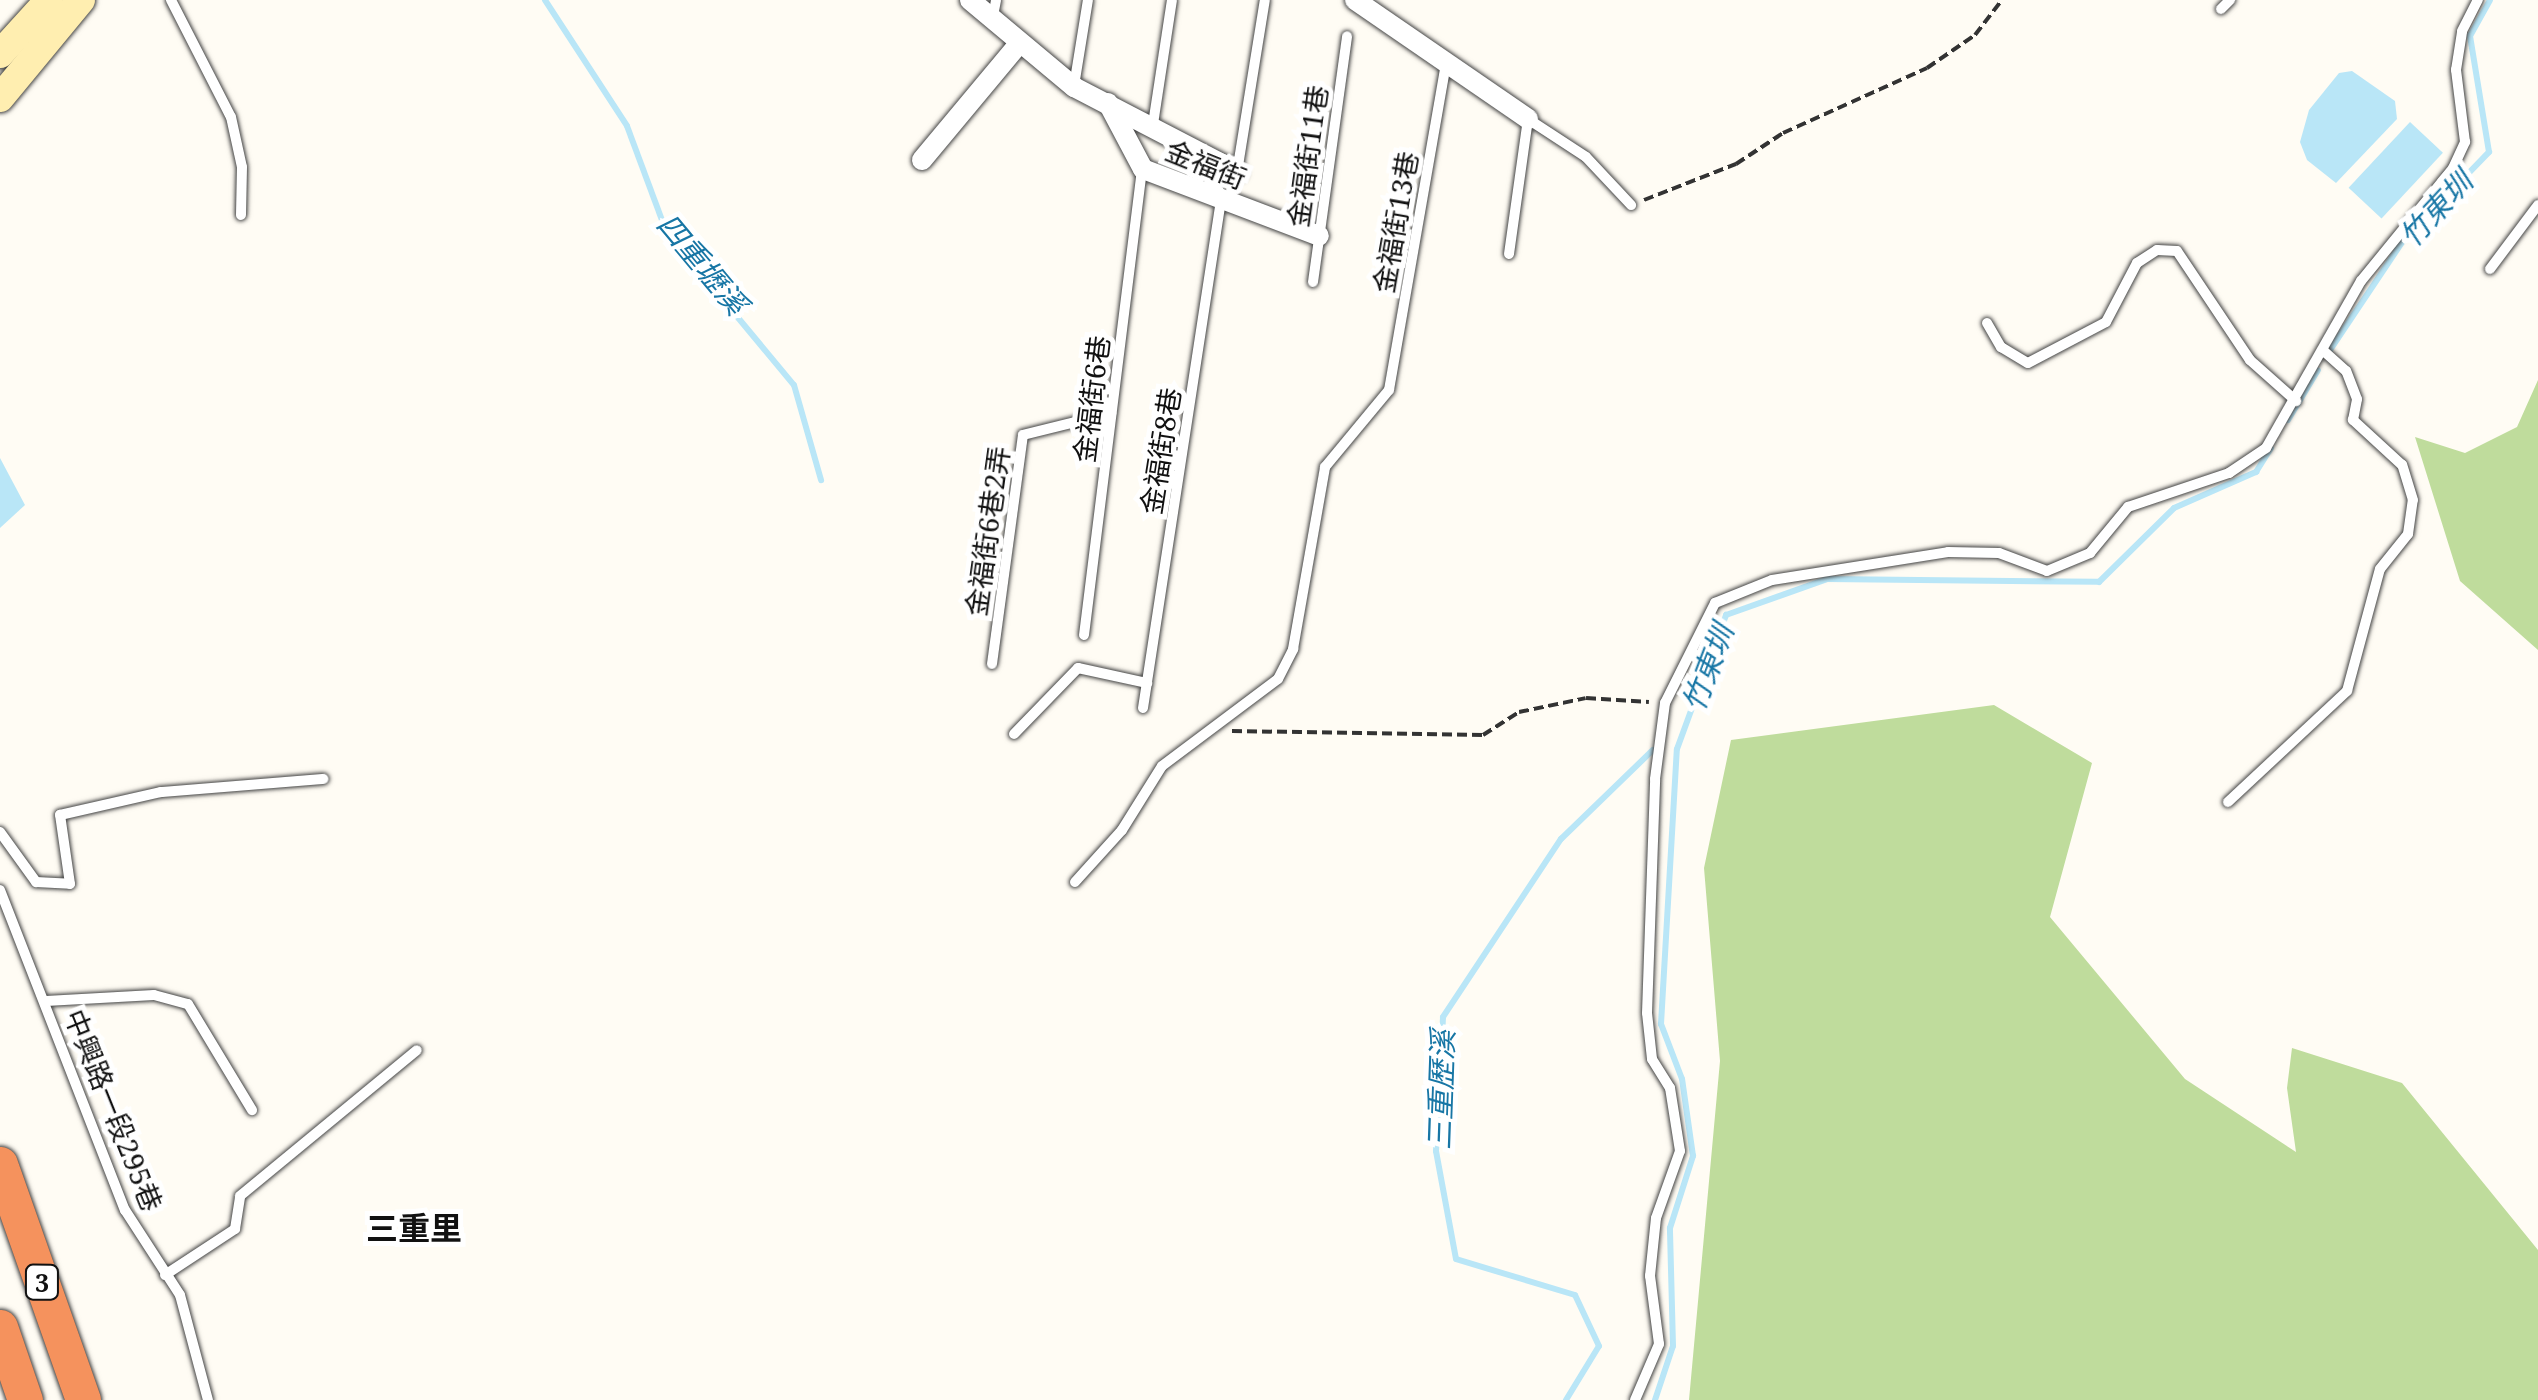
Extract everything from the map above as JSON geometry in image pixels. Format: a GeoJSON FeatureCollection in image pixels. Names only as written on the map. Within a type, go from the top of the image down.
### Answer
{"type":"FeatureCollection","features":[{"type":"Feature","properties":{"kind":"highway","name":"3"},"geometry":{"type":"LineString","coordinates":[[0,1164],[83,1400]]}},
{"type":"Feature","properties":{"kind":"highway","name":"3"},"geometry":{"type":"LineString","coordinates":[[0,1327],[25,1400]]}},
{"type":"Feature","properties":{"kind":"main road"},"geometry":{"type":"LineString","coordinates":[[0,54],[49,0]]}},
{"type":"Feature","properties":{"kind":"main road"},"geometry":{"type":"LineString","coordinates":[[0,98],[81,0]]}},
{"type":"Feature","properties":{"kind":"street","name":"金福街"},"geometry":{"type":"LineString","coordinates":[[970,0],[1017,46],[1074,87],[1153,124],[1237,172]]}},
{"type":"Feature","properties":{"kind":"street"},"geometry":{"type":"LineString","coordinates":[[1355,0],[1528,119]]}},
{"type":"Feature","properties":{"kind":"street"},"geometry":{"type":"LineString","coordinates":[[922,160],[1017,46]]}},
{"type":"Feature","properties":{"kind":"street","name":"金福街"},"geometry":{"type":"LineString","coordinates":[[1108,103],[1142,169],[1319,236]]}},
{"type":"Feature","properties":{"kind":"lane"},"geometry":{"type":"LineString","coordinates":[[171,0],[231,117],[242,167],[241,214]]}},
{"type":"Feature","properties":{"kind":"lane"},"geometry":{"type":"LineString","coordinates":[[992,22],[996,0]]}},
{"type":"Feature","properties":{"kind":"lane"},"geometry":{"type":"LineString","coordinates":[[1074,87],[1088,0]]}},
{"type":"Feature","properties":{"kind":"lane"},"geometry":{"type":"LineString","coordinates":[[1153,124],[1172,0]]}},
{"type":"Feature","properties":{"kind":"lane"},"geometry":{"type":"LineString","coordinates":[[1237,172],[1266,0]]}},
{"type":"Feature","properties":{"kind":"lane"},"geometry":{"type":"LineString","coordinates":[[1635,1400],[1659,1344],[1650,1276],[1656,1218],[1680,1152],[1670,1088],[1652,1059],[1647,1014],[1665,703],[1716,603],[1772,580],[1948,552],[2000,553],[2047,571],[2090,553],[2128,507],[2229,473],[2266,448],[2361,281],[2454,168],[2466,142],[2456,70],[2462,31],[2478,0]]}},
{"type":"Feature","properties":{"kind":"lane","name":"金福街11巷"},"geometry":{"type":"LineString","coordinates":[[1314,282],[1347,36]]}},
{"type":"Feature","properties":{"kind":"lane","name":"金福街13巷"},"geometry":{"type":"LineString","coordinates":[[1208,730],[1278,679],[1293,649],[1325,468],[1390,390],[1446,63]]}},
{"type":"Feature","properties":{"kind":"lane"},"geometry":{"type":"LineString","coordinates":[[1509,254],[1528,119],[1586,156],[1631,206]]}},
{"type":"Feature","properties":{"kind":"lane","name":"金福街6巷"},"geometry":{"type":"LineString","coordinates":[[1084,635],[1142,169]]}},
{"type":"Feature","properties":{"kind":"lane","name":"金福街8巷"},"geometry":{"type":"LineString","coordinates":[[1143,708],[1221,200]]}},
{"type":"Feature","properties":{"kind":"lane"},"geometry":{"type":"LineString","coordinates":[[2490,269],[2538,206]]}},
{"type":"Feature","properties":{"kind":"lane"},"geometry":{"type":"LineString","coordinates":[[1987,324],[2001,348],[2028,363],[2106,322],[2137,262],[2157,250],[2177,251],[2250,360],[2296,401]]}},
{"type":"Feature","properties":{"kind":"lane"},"geometry":{"type":"LineString","coordinates":[[2228,802],[2347,692],[2380,569],[2408,534],[2413,500],[2402,465],[2353,420],[2356,399],[2346,372],[2324,351]]}},
{"type":"Feature","properties":{"kind":"lane","name":"金福街6巷2弄"},"geometry":{"type":"LineString","coordinates":[[992,664],[1023,435],[1112,412]]}},
{"type":"Feature","properties":{"kind":"lane"},"geometry":{"type":"LineString","coordinates":[[1014,734],[1078,668],[1147,684]]}},
{"type":"Feature","properties":{"kind":"lane"},"geometry":{"type":"LineString","coordinates":[[1075,882],[1122,830],[1162,766],[1208,730]]}},
{"type":"Feature","properties":{"kind":"lane"},"geometry":{"type":"LineString","coordinates":[[0,832],[36,882],[70,884],[60,815],[161,792],[323,779]]}},
{"type":"Feature","properties":{"kind":"lane","name":"中興路一段295巷"},"geometry":{"type":"LineString","coordinates":[[0,890],[125,1210],[180,1296],[208,1400]]}},
{"type":"Feature","properties":{"kind":"lane"},"geometry":{"type":"LineString","coordinates":[[46,1000],[154,995],[188,1004],[252,1110]]}},
{"type":"Feature","properties":{"kind":"lane"},"geometry":{"type":"LineString","coordinates":[[166,1275],[235,1229],[240,1196],[417,1050]]}},
{"type":"Feature","properties":{"kind":"path"},"geometry":{"type":"LineString","coordinates":[[1631,206],[1736,164],[1783,132],[1927,68],[1976,34],[2002,0]]}},
{"type":"Feature","properties":{"kind":"path"},"geometry":{"type":"LineString","coordinates":[[1208,730],[1483,735],[1519,712],[1586,698],[1665,703]]}},
{"type":"Feature","properties":{"kind":"green space"},"geometry":{"type":"Polygon","coordinates":[[[2538,380],[2538,650],[2460,581],[2415,437],[2465,453],[2517,427],[2538,380]]]}},
{"type":"Feature","properties":{"kind":"green space"},"geometry":{"type":"Polygon","coordinates":[[[1994,705],[2092,763],[2050,917],[2185,1079],[2296,1152],[2287,1088],[2292,1048],[2402,1083],[2538,1250],[2538,1400],[1689,1400],[1720,1061],[1704,868],[1731,740],[1994,705]]]}},
{"type":"Feature","properties":{"kind":"water"},"geometry":{"type":"Polygon","coordinates":[[[2352,71],[2395,101],[2397,119],[2336,183],[2307,160],[2300,142],[2309,110],[2339,73],[2352,71]]]}},
{"type":"Feature","properties":{"kind":"water"},"geometry":{"type":"Polygon","coordinates":[[[2410,122],[2443,153],[2382,219],[2349,188],[2410,122]]]}},
{"type":"Feature","properties":{"kind":"water"},"geometry":{"type":"Polygon","coordinates":[[[0,458],[25,505],[0,528],[0,458]]]}},
{"type":"Feature","properties":{"kind":"waterway","name":"四重壢溪"},"geometry":{"type":"LineString","coordinates":[[545,0],[627,126],[666,231],[794,385],[821,480]]}},
{"type":"Feature","properties":{"kind":"waterway","name":"竹東圳"},"geometry":{"type":"LineString","coordinates":[[2330,350],[2403,241],[2489,152],[2470,36],[2490,0]]}},
{"type":"Feature","properties":{"kind":"waterway","name":"竹東圳"},"geometry":{"type":"LineString","coordinates":[[2288,420],[2318,370]]}},
{"type":"Feature","properties":{"kind":"waterway","name":"竹東圳"},"geometry":{"type":"LineString","coordinates":[[1655,1400],[1673,1346],[1670,1228],[1693,1156],[1682,1079],[1661,1024],[1677,749],[1726,615],[1827,579],[2099,582],[2174,508],[2256,472],[2271,448]]}},
{"type":"Feature","properties":{"kind":"waterway","name":"三重歷溪"},"geometry":{"type":"LineString","coordinates":[[1566,1400],[1599,1346],[1575,1295],[1456,1259],[1436,1151],[1443,1017],[1561,839],[1653,750]]}},
{"type":"Feature","properties":{"kind":"district","name":"三重里"},"geometry":{"type":"Point","coordinates":[414,1228]}}]}
